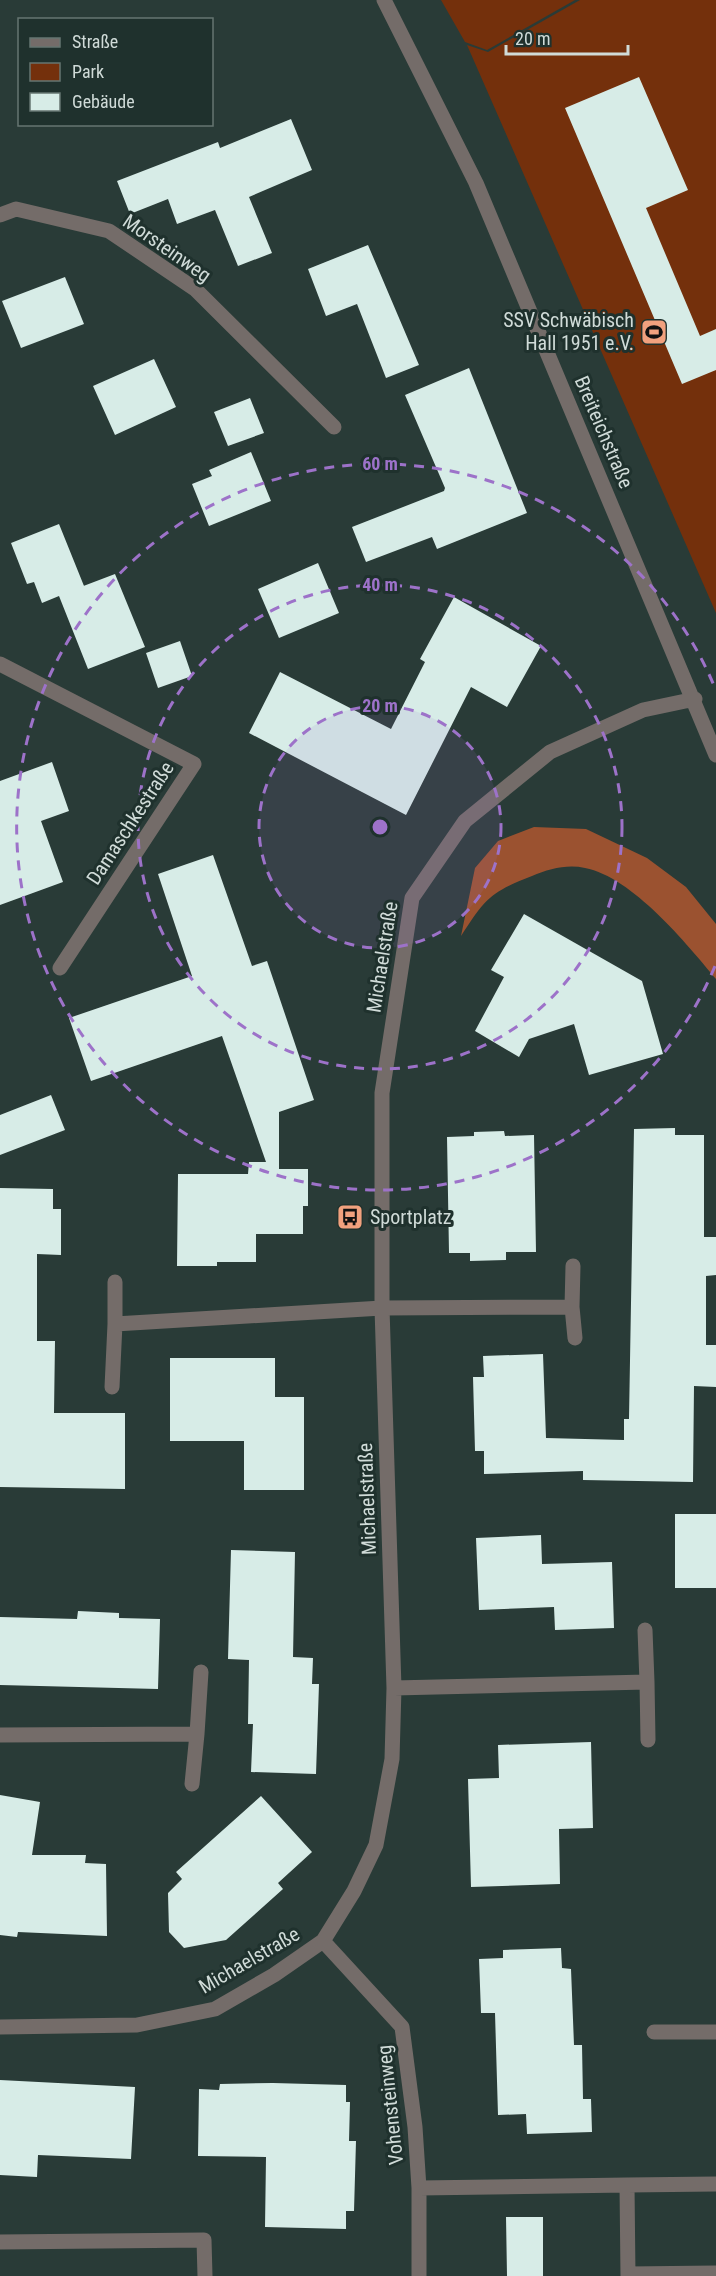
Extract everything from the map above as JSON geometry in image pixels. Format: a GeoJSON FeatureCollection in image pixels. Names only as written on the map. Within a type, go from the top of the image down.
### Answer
{"type":"FeatureCollection","features":[{"type":"Feature","properties":{"kind":"street","name":"Breiteichstraße"},"geometry":{"type":"LineString","coordinates":[[384,0],[476,183],[695,699],[716,755]]}},
{"type":"Feature","properties":{"kind":"street","name":"Morsteinweg"},"geometry":{"type":"LineString","coordinates":[[0,215],[16,209],[109,231],[195,289],[334,427]]}},
{"type":"Feature","properties":{"kind":"street","name":"Damaschkestraße"},"geometry":{"type":"LineString","coordinates":[[0,664],[194,764],[60,968]]}},
{"type":"Feature","properties":{"kind":"street","name":"Michaelstraße"},"geometry":{"type":"LineString","coordinates":[[0,2027],[136,2025],[214,2010],[274,1975],[322,1941],[354,1891],[376,1845],[392,1759],[394,1688],[382,1308],[382,1092],[412,898],[465,821],[550,752],[643,710],[695,699]]}},
{"type":"Feature","properties":{"kind":"street"},"geometry":{"type":"LineString","coordinates":[[573,1266],[572,1307],[575,1338]]}},
{"type":"Feature","properties":{"kind":"street"},"geometry":{"type":"LineString","coordinates":[[112,1387],[114,1282]]}},
{"type":"Feature","properties":{"kind":"street"},"geometry":{"type":"LineString","coordinates":[[115,1324],[382,1308],[572,1307]]}},
{"type":"Feature","properties":{"kind":"street"},"geometry":{"type":"LineString","coordinates":[[645,1630],[648,1740]]}},
{"type":"Feature","properties":{"kind":"street"},"geometry":{"type":"LineString","coordinates":[[192,1784],[201,1672]]}},
{"type":"Feature","properties":{"kind":"street"},"geometry":{"type":"LineString","coordinates":[[394,1688],[647,1682]]}},
{"type":"Feature","properties":{"kind":"street"},"geometry":{"type":"LineString","coordinates":[[0,1735],[197,1734]]}},
{"type":"Feature","properties":{"kind":"street","name":"Vohensteinweg"},"geometry":{"type":"LineString","coordinates":[[322,1941],[402,2027],[415,2127],[419,2188],[419,2276]]}},
{"type":"Feature","properties":{"kind":"street"},"geometry":{"type":"LineString","coordinates":[[654,2032],[716,2032]]}},
{"type":"Feature","properties":{"kind":"street","name":"Vohensteinweg"},"geometry":{"type":"LineString","coordinates":[[419,2188],[716,2184]]}},
{"type":"Feature","properties":{"kind":"street"},"geometry":{"type":"LineString","coordinates":[[627,2185],[628,2275],[716,2273]]}},
{"type":"Feature","properties":{"kind":"street"},"geometry":{"type":"LineString","coordinates":[[0,2242],[204,2240],[205,2276]]}},
{"type":"Feature","properties":{"kind":"green space"},"geometry":{"type":"Polygon","coordinates":[[[441,0],[575,0],[487,50],[465,42],[441,0]]]}},
{"type":"Feature","properties":{"kind":"green space","name":"SSV Schwäbisch Hall 1951 e.V."},"geometry":{"type":"Polygon","coordinates":[[[580,0],[716,0],[716,613],[467,45],[488,52],[580,0]]]}},
{"type":"Feature","properties":{"kind":"shaded area"},"geometry":{"type":"Polygon","coordinates":[[[534,827],[586,829],[647,858],[686,887],[716,924],[716,979],[674,931],[639,898],[603,874],[585,868],[551,869],[497,892],[476,913],[461,936],[475,868],[498,841],[534,827]]]}},
{"type":"Feature","properties":{"kind":"building"},"geometry":{"type":"Polygon","coordinates":[[[639,77],[688,190],[646,208],[700,336],[716,329],[716,370],[682,384],[565,108],[639,77]]]}},
{"type":"Feature","properties":{"kind":"building"},"geometry":{"type":"Polygon","coordinates":[[[291,119],[312,170],[249,197],[272,253],[238,266],[215,210],[177,224],[168,199],[130,214],[117,181],[218,142],[220,148],[291,119]]]}},
{"type":"Feature","properties":{"kind":"building"},"geometry":{"type":"Polygon","coordinates":[[[368,245],[419,365],[386,378],[357,304],[326,316],[308,269],[368,245]]]}},
{"type":"Feature","properties":{"kind":"building"},"geometry":{"type":"Polygon","coordinates":[[[65,277],[84,324],[21,348],[2,301],[65,277]]]}},
{"type":"Feature","properties":{"kind":"building"},"geometry":{"type":"Polygon","coordinates":[[[154,359],[176,407],[115,435],[93,386],[154,359]]]}},
{"type":"Feature","properties":{"kind":"building"},"geometry":{"type":"Polygon","coordinates":[[[469,368],[527,513],[437,549],[432,537],[366,562],[352,527],[444,491],[445,488],[405,395],[469,368]]]}},
{"type":"Feature","properties":{"kind":"building"},"geometry":{"type":"Polygon","coordinates":[[[250,398],[264,433],[228,446],[214,412],[250,398]]]}},
{"type":"Feature","properties":{"kind":"building"},"geometry":{"type":"Polygon","coordinates":[[[251,452],[271,501],[209,526],[192,484],[212,476],[209,470],[251,452]]]}},
{"type":"Feature","properties":{"kind":"building"},"geometry":{"type":"Polygon","coordinates":[[[59,524],[84,586],[115,574],[145,647],[88,669],[59,596],[42,603],[34,582],[27,584],[11,543],[59,524]]]}},
{"type":"Feature","properties":{"kind":"building"},"geometry":{"type":"Polygon","coordinates":[[[318,563],[339,613],[279,638],[258,589],[318,563]]]}},
{"type":"Feature","properties":{"kind":"building"},"geometry":{"type":"Polygon","coordinates":[[[454,597],[541,646],[507,707],[471,687],[406,815],[249,733],[280,672],[391,729],[425,662],[420,659],[454,597]]]}},
{"type":"Feature","properties":{"kind":"building"},"geometry":{"type":"Polygon","coordinates":[[[180,641],[192,676],[158,688],[146,653],[180,641]]]}},
{"type":"Feature","properties":{"kind":"building"},"geometry":{"type":"Polygon","coordinates":[[[52,762],[69,811],[41,821],[63,882],[0,905],[0,781],[52,762]]]}},
{"type":"Feature","properties":{"kind":"building"},"geometry":{"type":"Polygon","coordinates":[[[213,855],[252,966],[267,961],[314,1100],[279,1112],[279,1169],[308,1169],[308,1206],[303,1206],[303,1234],[256,1234],[256,1262],[217,1262],[217,1266],[177,1266],[178,1174],[248,1174],[249,1162],[266,1162],[222,1036],[91,1081],[69,1018],[192,976],[158,874],[213,855]]]}},
{"type":"Feature","properties":{"kind":"building"},"geometry":{"type":"Polygon","coordinates":[[[524,914],[642,981],[663,1054],[589,1075],[574,1024],[529,1039],[519,1057],[475,1031],[504,977],[491,970],[524,914]]]}},
{"type":"Feature","properties":{"kind":"building"},"geometry":{"type":"Polygon","coordinates":[[[51,1095],[65,1130],[0,1155],[0,1115],[51,1095]]]}},
{"type":"Feature","properties":{"kind":"building"},"geometry":{"type":"Polygon","coordinates":[[[675,1128],[675,1135],[704,1135],[704,1237],[716,1237],[716,1275],[706,1276],[706,1345],[716,1345],[716,1387],[694,1386],[693,1482],[583,1480],[583,1471],[484,1474],[484,1451],[475,1451],[473,1377],[484,1377],[483,1356],[543,1354],[546,1438],[624,1440],[624,1419],[629,1419],[634,1129],[675,1128]]]}},
{"type":"Feature","properties":{"kind":"building"},"geometry":{"type":"Polygon","coordinates":[[[504,1131],[505,1136],[534,1135],[536,1252],[506,1252],[506,1260],[470,1261],[470,1253],[449,1253],[447,1137],[474,1136],[474,1132],[504,1131]]]}},
{"type":"Feature","properties":{"kind":"building"},"geometry":{"type":"Polygon","coordinates":[[[0,1188],[53,1189],[53,1209],[61,1209],[61,1255],[37,1254],[37,1341],[55,1341],[54,1413],[125,1413],[125,1489],[0,1487],[0,1188]]]}},
{"type":"Feature","properties":{"kind":"building"},"geometry":{"type":"Polygon","coordinates":[[[170,1358],[275,1358],[275,1397],[304,1397],[304,1490],[244,1490],[244,1441],[170,1441],[170,1358]]]}},
{"type":"Feature","properties":{"kind":"building"},"geometry":{"type":"Polygon","coordinates":[[[675,1514],[716,1514],[716,1588],[675,1588],[675,1514]]]}},
{"type":"Feature","properties":{"kind":"building"},"geometry":{"type":"Polygon","coordinates":[[[541,1535],[542,1564],[612,1562],[614,1628],[555,1630],[554,1607],[479,1610],[476,1538],[541,1535]]]}},
{"type":"Feature","properties":{"kind":"building"},"geometry":{"type":"Polygon","coordinates":[[[231,1550],[295,1552],[293,1657],[313,1658],[312,1684],[319,1684],[316,1774],[251,1772],[253,1724],[248,1724],[249,1660],[228,1659],[231,1550]]]}},
{"type":"Feature","properties":{"kind":"building"},"geometry":{"type":"Polygon","coordinates":[[[78,1611],[119,1613],[119,1618],[160,1619],[158,1689],[0,1685],[0,1617],[77,1619],[78,1611]]]}},
{"type":"Feature","properties":{"kind":"building"},"geometry":{"type":"Polygon","coordinates":[[[591,1742],[593,1828],[559,1829],[560,1884],[471,1887],[468,1779],[499,1778],[498,1745],[591,1742]]]}},
{"type":"Feature","properties":{"kind":"building"},"geometry":{"type":"Polygon","coordinates":[[[0,1795],[40,1802],[32,1855],[86,1855],[85,1863],[106,1864],[107,1936],[18,1932],[17,1937],[0,1935],[0,1795]]]}},
{"type":"Feature","properties":{"kind":"building"},"geometry":{"type":"Polygon","coordinates":[[[261,1796],[312,1852],[278,1883],[283,1889],[226,1940],[184,1948],[169,1932],[168,1893],[182,1879],[176,1872],[261,1796]]]}},
{"type":"Feature","properties":{"kind":"building"},"geometry":{"type":"Polygon","coordinates":[[[561,1948],[562,1968],[571,1969],[574,2045],[582,2045],[583,2099],[591,2099],[592,2132],[527,2134],[526,2114],[498,2115],[495,2013],[481,2013],[479,1959],[503,1958],[503,1950],[561,1948]]]}},
{"type":"Feature","properties":{"kind":"building"},"geometry":{"type":"Polygon","coordinates":[[[0,2080],[135,2087],[131,2159],[38,2155],[37,2177],[0,2175],[0,2080]]]}},
{"type":"Feature","properties":{"kind":"building"},"geometry":{"type":"Polygon","coordinates":[[[220,2084],[346,2085],[346,2102],[350,2102],[349,2141],[356,2141],[354,2211],[346,2211],[346,2229],[265,2227],[266,2157],[198,2156],[199,2089],[219,2090],[220,2084]]]}},
{"type":"Feature","properties":{"kind":"building"},"geometry":{"type":"Polygon","coordinates":[[[506,2217],[543,2217],[543,2276],[507,2276],[506,2217]]]}},
{"type":"Feature","properties":{"kind":"place","name":"SSV Schwäbisch Hall 1951 e.V."},"geometry":{"type":"Point","coordinates":[654,332]}},
{"type":"Feature","properties":{"kind":"place","name":"Sportplatz"},"geometry":{"type":"Point","coordinates":[350,1217]}}]}
